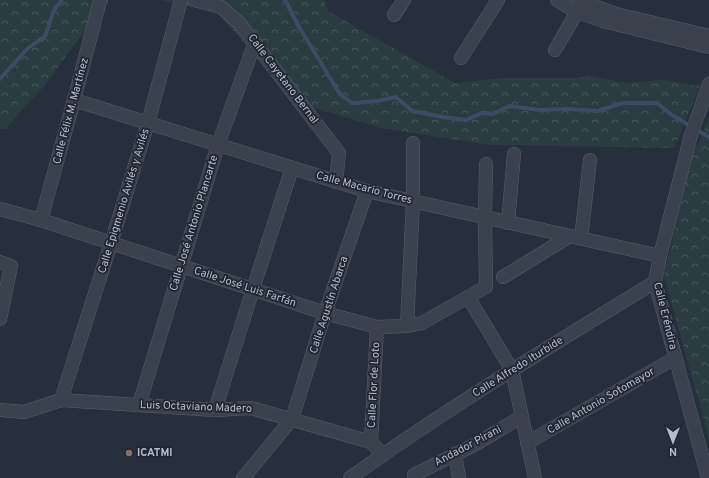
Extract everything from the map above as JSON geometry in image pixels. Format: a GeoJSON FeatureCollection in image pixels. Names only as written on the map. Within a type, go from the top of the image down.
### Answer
{"type":"FeatureCollection","features":[{"type":"Feature","properties":{"kind":"street","name":"Calle Epigmenio Avilés y Avilés"},"geometry":{"type":"LineString","coordinates":[[61,400],[148,123],[181,0]]}},
{"type":"Feature","properties":{"kind":"street","name":"Calle Cayetano Bernal"},"geometry":{"type":"LineString","coordinates":[[194,0],[221,7],[240,24],[255,42],[340,153],[336,182]]}},
{"type":"Feature","properties":{"kind":"street"},"geometry":{"type":"LineString","coordinates":[[394,15],[404,0]]}},
{"type":"Feature","properties":{"kind":"street"},"geometry":{"type":"LineString","coordinates":[[461,58],[498,0]]}},
{"type":"Feature","properties":{"kind":"street"},"geometry":{"type":"LineString","coordinates":[[557,0],[579,6],[591,6],[616,14],[709,36]]}},
{"type":"Feature","properties":{"kind":"street","name":"Calle Félix M. Martínez"},"geometry":{"type":"LineString","coordinates":[[41,220],[100,1]]}},
{"type":"Feature","properties":{"kind":"street"},"geometry":{"type":"LineString","coordinates":[[579,6],[603,21],[709,47]]}},
{"type":"Feature","properties":{"kind":"street"},"geometry":{"type":"LineString","coordinates":[[555,50],[579,6]]}},
{"type":"Feature","properties":{"kind":"street","name":"Calle José Antonio Plancarte"},"geometry":{"type":"LineString","coordinates":[[139,405],[218,145],[255,42]]}},
{"type":"Feature","properties":{"kind":"street","name":"Calle Eréndira"},"geometry":{"type":"LineString","coordinates":[[708,478],[655,282],[660,256],[691,135],[709,84]]}},
{"type":"Feature","properties":{"kind":"street","name":"Calle Macario Torres"},"geometry":{"type":"LineString","coordinates":[[74,100],[367,191],[660,256]]}},
{"type":"Feature","properties":{"kind":"street"},"geometry":{"type":"LineString","coordinates":[[407,326],[413,201],[413,143]]}},
{"type":"Feature","properties":{"kind":"street"},"geometry":{"type":"LineString","coordinates":[[508,223],[514,154]]}},
{"type":"Feature","properties":{"kind":"street"},"geometry":{"type":"LineString","coordinates":[[502,277],[575,238],[590,160]]}},
{"type":"Feature","properties":{"kind":"street"},"geometry":{"type":"LineString","coordinates":[[485,218],[486,164]]}},
{"type":"Feature","properties":{"kind":"street"},"geometry":{"type":"LineString","coordinates":[[215,410],[292,168]]}},
{"type":"Feature","properties":{"kind":"street","name":"Calle Agustín Abarca"},"geometry":{"type":"LineString","coordinates":[[292,419],[325,312],[367,191]]}},
{"type":"Feature","properties":{"kind":"street","name":"Calle José Luis Farfán"},"geometry":{"type":"LineString","coordinates":[[0,209],[41,220],[325,312],[377,327],[407,326],[422,323],[486,287],[485,218]]}},
{"type":"Feature","properties":{"kind":"street"},"geometry":{"type":"LineString","coordinates":[[0,262],[11,266],[2,303],[0,319]]}},
{"type":"Feature","properties":{"kind":"street","name":"Calle Alfredo Iturbide"},"geometry":{"type":"LineString","coordinates":[[350,478],[512,370],[655,282]]}},
{"type":"Feature","properties":{"kind":"street"},"geometry":{"type":"LineString","coordinates":[[468,297],[512,370],[535,478]]}},
{"type":"Feature","properties":{"kind":"street","name":"Calle Flor de Loto"},"geometry":{"type":"LineString","coordinates":[[372,442],[377,327]]}},
{"type":"Feature","properties":{"kind":"street","name":"Calle Antonio Sotomayor"},"geometry":{"type":"LineString","coordinates":[[527,443],[675,358]]}},
{"type":"Feature","properties":{"kind":"street","name":"Luis Octaviano Madero"},"geometry":{"type":"LineString","coordinates":[[0,410],[24,412],[61,400],[215,410],[250,408],[372,442]]}},
{"type":"Feature","properties":{"kind":"street","name":"Andador Pirani"},"geometry":{"type":"LineString","coordinates":[[414,475],[476,444],[521,417]]}},
{"type":"Feature","properties":{"kind":"street"},"geometry":{"type":"LineString","coordinates":[[243,478],[292,419]]}},
{"type":"Feature","properties":{"kind":"street"},"geometry":{"type":"LineString","coordinates":[[372,442],[383,455]]}},
{"type":"Feature","properties":{"kind":"street"},"geometry":{"type":"LineString","coordinates":[[455,454],[459,478]]}},
{"type":"Feature","properties":{"kind":"green space"},"geometry":{"type":"Polygon","coordinates":[[[0,0],[107,0],[45,85],[5,129],[0,129],[0,0]]]}},
{"type":"Feature","properties":{"kind":"green space"},"geometry":{"type":"Polygon","coordinates":[[[161,0],[324,0],[328,11],[455,83],[501,78],[575,78],[591,76],[627,83],[664,80],[700,86],[674,148],[489,145],[381,128],[296,102],[217,12],[161,0]]]}},
{"type":"Feature","properties":{"kind":"green space"},"geometry":{"type":"Polygon","coordinates":[[[709,119],[709,438],[664,276],[690,161],[709,119]]]}},
{"type":"Feature","properties":{"kind":"waterway"},"geometry":{"type":"LineString","coordinates":[[0,79],[27,49],[45,36],[54,10],[62,0]]}},
{"type":"Feature","properties":{"kind":"waterway"},"geometry":{"type":"LineString","coordinates":[[285,0],[299,27],[340,94],[352,103],[377,101],[396,97],[412,111],[466,120],[482,113],[492,114],[510,106],[539,110],[568,109],[597,111],[623,103],[657,103],[672,115],[709,137]]}},
{"type":"Feature","properties":{"kind":"place","name":"ICATMI"},"geometry":{"type":"Point","coordinates":[129,453]}}]}
